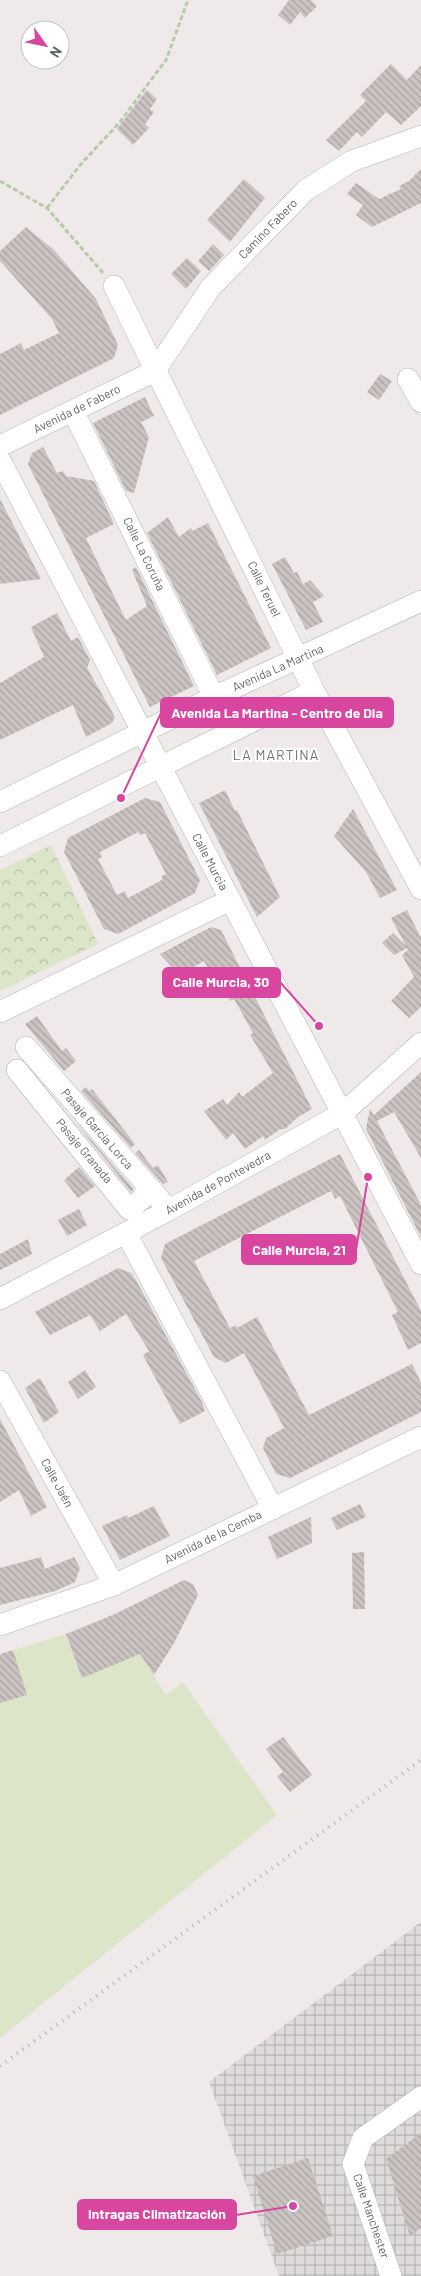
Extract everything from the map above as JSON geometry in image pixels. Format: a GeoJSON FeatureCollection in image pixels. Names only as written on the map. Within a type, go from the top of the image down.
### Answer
{"type":"FeatureCollection","features":[{"type":"Feature","properties":{"kind":"street","name":"Camino Fabero"},"geometry":{"type":"LineString","coordinates":[[154,371],[211,287],[306,190],[352,161],[421,136]]}},
{"type":"Feature","properties":{"kind":"street","name":"Calle Teruel"},"geometry":{"type":"LineString","coordinates":[[114,286],[154,371],[314,691],[421,889]]}},
{"type":"Feature","properties":{"kind":"street","name":"Avenida de Fabero"},"geometry":{"type":"LineString","coordinates":[[0,446],[154,371]]}},
{"type":"Feature","properties":{"kind":"street"},"geometry":{"type":"LineString","coordinates":[[408,379],[421,402]]}},
{"type":"Feature","properties":{"kind":"street","name":"Calle La Coruña"},"geometry":{"type":"LineString","coordinates":[[73,411],[214,697]]}},
{"type":"Feature","properties":{"kind":"street","name":"Calle Murcia"},"geometry":{"type":"LineString","coordinates":[[0,460],[421,1264]]}},
{"type":"Feature","properties":{"kind":"street","name":"Avenida La Martina"},"geometry":{"type":"LineString","coordinates":[[0,802],[214,697],[421,601]]}},
{"type":"Feature","properties":{"kind":"street"},"geometry":{"type":"LineString","coordinates":[[0,846],[314,691]]}},
{"type":"Feature","properties":{"kind":"street"},"geometry":{"type":"LineString","coordinates":[[0,1012],[230,900]]}},
{"type":"Feature","properties":{"kind":"street","name":"Avenida de Pontevedra"},"geometry":{"type":"LineString","coordinates":[[0,1299],[169,1210],[343,1113],[421,1043]]}},
{"type":"Feature","properties":{"kind":"street","name":"Pasaje García Lorca"},"geometry":{"type":"LineString","coordinates":[[26,1048],[169,1210]]}},
{"type":"Feature","properties":{"kind":"street","name":"Pasaje Granada"},"geometry":{"type":"LineString","coordinates":[[17,1070],[129,1209],[143,1198],[148,1186]]}},
{"type":"Feature","properties":{"kind":"street"},"geometry":{"type":"LineString","coordinates":[[126,1233],[273,1509]]}},
{"type":"Feature","properties":{"kind":"street","name":"Calle Jaén"},"geometry":{"type":"LineString","coordinates":[[0,1381],[114,1585]]}},
{"type":"Feature","properties":{"kind":"street","name":"Avenida de la Cemba"},"geometry":{"type":"LineString","coordinates":[[0,1625],[114,1585],[421,1437]]}},
{"type":"Feature","properties":{"kind":"street","name":"Calle Manchester"},"geometry":{"type":"LineString","coordinates":[[391,2276],[353,2164],[363,2138],[421,2097]]}},
{"type":"Feature","properties":{"kind":"path"},"geometry":{"type":"LineString","coordinates":[[47,208],[81,164],[120,122],[166,60],[188,0]]}},
{"type":"Feature","properties":{"kind":"path"},"geometry":{"type":"LineString","coordinates":[[0,182],[47,208],[114,286]]}},
{"type":"Feature","properties":{"kind":"shaded area"},"geometry":{"type":"Polygon","coordinates":[[[421,1922],[421,2276],[279,2276],[209,2082],[421,1922]]]}},
{"type":"Feature","properties":{"kind":"green space"},"geometry":{"type":"Polygon","coordinates":[[[51,845],[98,944],[0,991],[0,870],[51,845]]]}},
{"type":"Feature","properties":{"kind":"green space"},"geometry":{"type":"Polygon","coordinates":[[[66,1634],[82,1677],[133,1657],[137,1649],[166,1695],[183,1682],[277,1815],[0,2038],[0,1703],[26,1695],[13,1650],[66,1634]]]}},
{"type":"Feature","properties":{"kind":"building"},"geometry":{"type":"Polygon","coordinates":[[[289,0],[311,0],[317,6],[305,18],[300,12],[290,25],[278,15],[289,0]]]}},
{"type":"Feature","properties":{"kind":"building"},"geometry":{"type":"Polygon","coordinates":[[[391,64],[407,80],[421,65],[421,106],[401,125],[386,112],[362,137],[357,132],[339,151],[326,140],[366,101],[360,95],[391,64]]]}},
{"type":"Feature","properties":{"kind":"building"},"geometry":{"type":"Polygon","coordinates":[[[147,90],[157,99],[150,109],[154,112],[145,124],[149,128],[133,145],[117,129],[147,90]]]}},
{"type":"Feature","properties":{"kind":"building"},"geometry":{"type":"Polygon","coordinates":[[[421,169],[421,203],[372,227],[356,215],[363,205],[347,194],[356,183],[379,199],[401,189],[399,186],[409,181],[421,169]]]}},
{"type":"Feature","properties":{"kind":"building"},"geometry":{"type":"Polygon","coordinates":[[[244,179],[265,198],[230,242],[207,220],[244,179]]]}},
{"type":"Feature","properties":{"kind":"building"},"geometry":{"type":"Polygon","coordinates":[[[26,227],[54,250],[96,299],[118,345],[114,358],[0,415],[0,354],[21,343],[24,350],[59,333],[52,319],[0,261],[0,251],[26,227]]]}},
{"type":"Feature","properties":{"kind":"building"},"geometry":{"type":"Polygon","coordinates":[[[213,244],[224,255],[209,271],[198,261],[213,244]]]}},
{"type":"Feature","properties":{"kind":"building"},"geometry":{"type":"Polygon","coordinates":[[[187,258],[201,271],[186,289],[171,274],[187,258]]]}},
{"type":"Feature","properties":{"kind":"building"},"geometry":{"type":"Polygon","coordinates":[[[380,374],[392,381],[379,400],[367,392],[380,374]]]}},
{"type":"Feature","properties":{"kind":"building"},"geometry":{"type":"Polygon","coordinates":[[[145,397],[154,416],[141,422],[149,437],[134,493],[126,491],[93,423],[145,397]]]}},
{"type":"Feature","properties":{"kind":"building"},"geometry":{"type":"Polygon","coordinates":[[[43,447],[57,473],[63,471],[66,476],[94,481],[114,524],[86,538],[111,590],[126,620],[147,606],[132,570],[136,567],[194,686],[150,707],[28,464],[32,453],[43,447]]]}},
{"type":"Feature","properties":{"kind":"building"},"geometry":{"type":"Polygon","coordinates":[[[0,499],[17,532],[41,579],[0,584],[0,499]]]}},
{"type":"Feature","properties":{"kind":"building"},"geometry":{"type":"Polygon","coordinates":[[[168,517],[179,537],[191,528],[192,531],[208,523],[271,648],[217,675],[147,533],[168,517]]]}},
{"type":"Feature","properties":{"kind":"building"},"geometry":{"type":"Polygon","coordinates":[[[285,557],[294,573],[297,572],[303,584],[310,580],[324,596],[313,602],[323,622],[306,630],[272,564],[285,557]]]}},
{"type":"Feature","properties":{"kind":"building"},"geometry":{"type":"Polygon","coordinates":[[[57,613],[71,641],[78,637],[90,660],[87,668],[115,717],[112,723],[86,737],[73,705],[0,740],[0,683],[44,657],[31,627],[57,613]]]}},
{"type":"Feature","properties":{"kind":"building"},"geometry":{"type":"Polygon","coordinates":[[[225,790],[235,811],[237,810],[280,897],[257,917],[199,803],[225,790]]]}},
{"type":"Feature","properties":{"kind":"building"},"geometry":{"type":"Polygon","coordinates":[[[145,798],[160,802],[200,880],[195,893],[118,934],[104,929],[64,852],[68,838],[145,798]],[[138,832],[100,852],[102,857],[98,859],[117,895],[125,891],[128,898],[162,880],[162,876],[166,874],[145,833],[140,835],[138,832]]]}},
{"type":"Feature","properties":{"kind":"building"},"geometry":{"type":"Polygon","coordinates":[[[353,809],[397,890],[380,898],[366,872],[334,836],[353,809]]]}},
{"type":"Feature","properties":{"kind":"building"},"geometry":{"type":"Polygon","coordinates":[[[407,910],[421,938],[421,1007],[409,1018],[391,1001],[414,977],[402,955],[408,950],[407,948],[394,955],[382,943],[393,933],[406,946],[391,918],[407,910]]]}},
{"type":"Feature","properties":{"kind":"building"},"geometry":{"type":"Polygon","coordinates":[[[211,927],[221,930],[312,1109],[298,1117],[285,1129],[280,1129],[265,1140],[263,1136],[245,1149],[233,1133],[226,1140],[204,1111],[223,1099],[227,1105],[239,1092],[242,1097],[273,1073],[250,1035],[253,1033],[234,999],[230,1001],[225,993],[222,995],[204,961],[179,975],[160,954],[211,927]]]}},
{"type":"Feature","properties":{"kind":"building"},"geometry":{"type":"Polygon","coordinates":[[[37,1016],[62,1051],[66,1048],[76,1061],[64,1071],[25,1024],[37,1016]]]}},
{"type":"Feature","properties":{"kind":"building"},"geometry":{"type":"Polygon","coordinates":[[[421,1072],[421,1158],[394,1112],[377,1121],[421,1205],[421,1237],[366,1129],[370,1109],[374,1115],[421,1072]]]}},
{"type":"Feature","properties":{"kind":"building"},"geometry":{"type":"Polygon","coordinates":[[[86,1087],[89,1091],[92,1089],[135,1144],[131,1148],[81,1091],[86,1087]]]}},
{"type":"Feature","properties":{"kind":"building"},"geometry":{"type":"Polygon","coordinates":[[[73,1119],[133,1188],[131,1192],[73,1119]]]}},
{"type":"Feature","properties":{"kind":"building"},"geometry":{"type":"Polygon","coordinates":[[[139,1150],[153,1168],[158,1165],[168,1182],[163,1184],[135,1153],[139,1150]]]}},
{"type":"Feature","properties":{"kind":"building"},"geometry":{"type":"Polygon","coordinates":[[[340,1154],[421,1311],[421,1343],[408,1350],[392,1315],[398,1312],[340,1196],[335,1199],[331,1191],[194,1261],[230,1328],[236,1325],[237,1328],[257,1317],[309,1415],[412,1364],[421,1383],[421,1412],[290,1478],[276,1474],[263,1448],[266,1438],[284,1428],[244,1353],[226,1363],[214,1357],[161,1258],[165,1244],[340,1154]]]}},
{"type":"Feature","properties":{"kind":"building"},"geometry":{"type":"Polygon","coordinates":[[[79,1167],[95,1186],[78,1198],[64,1180],[79,1167]]]}},
{"type":"Feature","properties":{"kind":"building"},"geometry":{"type":"Polygon","coordinates":[[[79,1209],[87,1225],[67,1236],[58,1220],[79,1209]]]}},
{"type":"Feature","properties":{"kind":"building"},"geometry":{"type":"Polygon","coordinates":[[[28,1239],[32,1254],[0,1270],[0,1254],[28,1239]]]}},
{"type":"Feature","properties":{"kind":"building"},"geometry":{"type":"Polygon","coordinates":[[[118,1268],[131,1273],[137,1282],[202,1402],[205,1411],[180,1424],[143,1355],[149,1351],[126,1314],[100,1331],[90,1315],[50,1335],[35,1312],[118,1268]]]}},
{"type":"Feature","properties":{"kind":"building"},"geometry":{"type":"Polygon","coordinates":[[[85,1370],[96,1387],[78,1399],[68,1382],[85,1370]]]}},
{"type":"Feature","properties":{"kind":"building"},"geometry":{"type":"Polygon","coordinates":[[[40,1378],[59,1412],[44,1423],[25,1388],[40,1378]]]}},
{"type":"Feature","properties":{"kind":"building"},"geometry":{"type":"Polygon","coordinates":[[[0,1419],[47,1507],[31,1516],[19,1490],[0,1502],[0,1419]]]}},
{"type":"Feature","properties":{"kind":"building"},"geometry":{"type":"Polygon","coordinates":[[[360,1504],[366,1517],[337,1530],[331,1518],[360,1504]]]}},
{"type":"Feature","properties":{"kind":"building"},"geometry":{"type":"Polygon","coordinates":[[[154,1506],[170,1536],[120,1560],[102,1526],[127,1515],[128,1518],[154,1506]]]}},
{"type":"Feature","properties":{"kind":"building"},"geometry":{"type":"Polygon","coordinates":[[[311,1517],[312,1543],[277,1559],[268,1537],[311,1517]]]}},
{"type":"Feature","properties":{"kind":"building"},"geometry":{"type":"Polygon","coordinates":[[[364,1552],[365,1609],[353,1609],[352,1553],[364,1552]]]}},
{"type":"Feature","properties":{"kind":"building"},"geometry":{"type":"Polygon","coordinates":[[[41,1557],[45,1569],[74,1557],[80,1568],[75,1582],[55,1591],[0,1605],[0,1568],[41,1557]]]}},
{"type":"Feature","properties":{"kind":"building"},"geometry":{"type":"Polygon","coordinates":[[[184,1580],[193,1584],[198,1595],[174,1643],[154,1675],[140,1654],[82,1678],[66,1634],[115,1614],[184,1580]]]}},
{"type":"Feature","properties":{"kind":"building"},"geometry":{"type":"Polygon","coordinates":[[[13,1650],[27,1695],[0,1703],[0,1654],[13,1650]]]}},
{"type":"Feature","properties":{"kind":"building"},"geometry":{"type":"Polygon","coordinates":[[[283,1737],[312,1775],[290,1792],[277,1776],[283,1772],[266,1749],[283,1737]]]}},
{"type":"Feature","properties":{"kind":"building"},"geometry":{"type":"Polygon","coordinates":[[[421,2133],[421,2228],[410,2236],[386,2159],[421,2133]]]}},
{"type":"Feature","properties":{"kind":"building"},"geometry":{"type":"Polygon","coordinates":[[[308,2158],[333,2236],[277,2254],[253,2176],[308,2158]]]}},
{"type":"Feature","properties":{"kind":"railway"},"geometry":{"type":"LineString","coordinates":[[0,2066],[421,1760]]}},
{"type":"Feature","properties":{"kind":"place","name":"Avenida La Martina - Centro de Dia"},"geometry":{"type":"Point","coordinates":[121,798]}},
{"type":"Feature","properties":{"kind":"place","name":"Calle Murcia, 30"},"geometry":{"type":"Point","coordinates":[319,1026]}},
{"type":"Feature","properties":{"kind":"place","name":"Calle Murcia, 21"},"geometry":{"type":"Point","coordinates":[368,1177]}},
{"type":"Feature","properties":{"kind":"place","name":"Intragas Climatización"},"geometry":{"type":"Point","coordinates":[293,2206]}},
{"type":"Feature","properties":{"kind":"district","name":"LA MARTINA"},"geometry":{"type":"Point","coordinates":[276,755]}}]}
